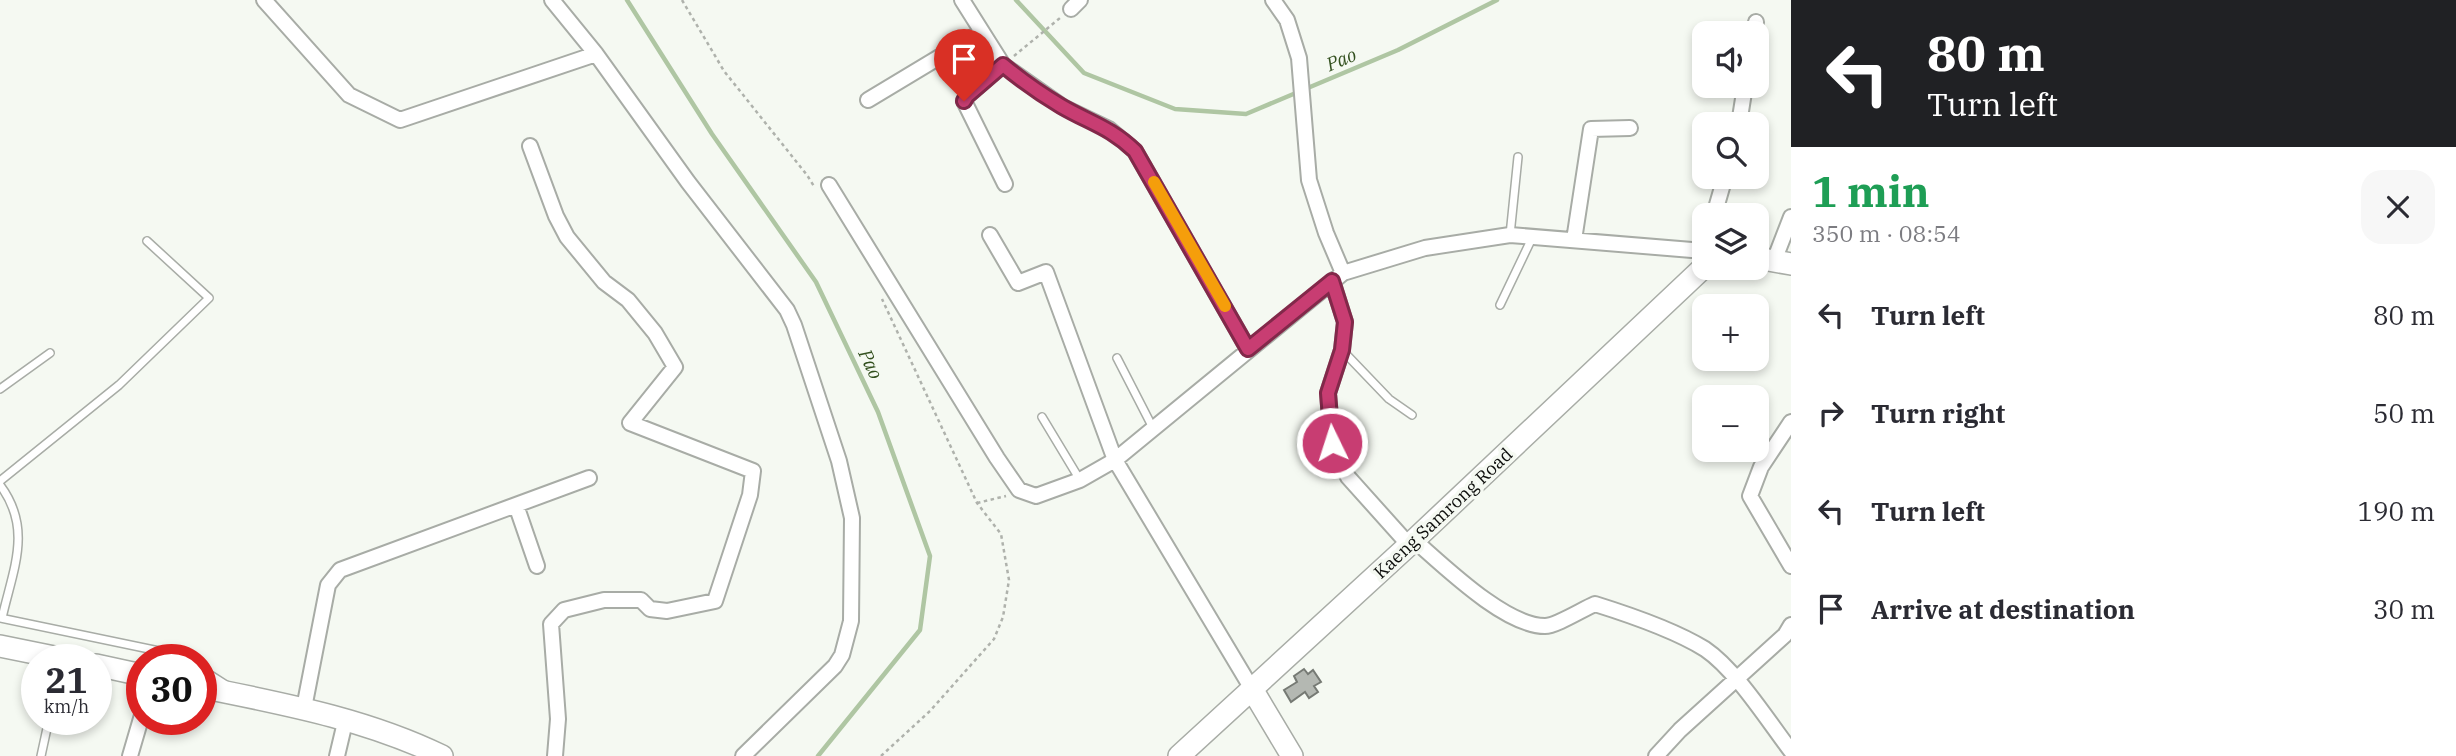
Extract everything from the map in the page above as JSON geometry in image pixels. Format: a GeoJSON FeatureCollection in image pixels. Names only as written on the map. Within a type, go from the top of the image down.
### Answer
{"type":"FeatureCollection","features":[{"type":"Feature","properties":{"kind":"street"},"geometry":{"type":"LineString","coordinates":[[264,0],[349,95],[400,120],[596,54]]}},
{"type":"Feature","properties":{"kind":"street"},"geometry":{"type":"LineString","coordinates":[[552,0],[596,54],[688,182],[787,310],[839,461],[852,518],[850,621],[842,655],[835,666],[743,756]]}},
{"type":"Feature","properties":{"kind":"street"},"geometry":{"type":"LineString","coordinates":[[962,0],[1003,65],[1063,107],[1109,129],[1135,151],[1248,349]]}},
{"type":"Feature","properties":{"kind":"street"},"geometry":{"type":"LineString","coordinates":[[1273,0],[1287,20],[1299,58],[1309,180],[1338,277],[1345,322],[1342,350],[1328,393],[1332,443],[1348,477],[1411,542],[1469,588],[1525,623],[1548,626],[1595,604],[1631,615],[1705,649],[1736,678],[1791,751]]}},
{"type":"Feature","properties":{"kind":"street"},"geometry":{"type":"LineString","coordinates":[[868,100],[981,32]]}},
{"type":"Feature","properties":{"kind":"street"},"geometry":{"type":"LineString","coordinates":[[1003,65],[964,101],[1005,184]]}},
{"type":"Feature","properties":{"kind":"street"},"geometry":{"type":"LineString","coordinates":[[1574,240],[1591,129],[1630,128]]}},
{"type":"Feature","properties":{"kind":"street"},"geometry":{"type":"LineString","coordinates":[[530,146],[566,237],[604,282],[628,300],[655,333],[675,368],[630,423],[753,471],[751,495],[715,601],[667,611],[650,609],[641,600],[604,600],[564,610],[551,624],[558,719],[555,756]]}},
{"type":"Feature","properties":{"kind":"street"},"geometry":{"type":"LineString","coordinates":[[825,191],[1019,490],[1036,496],[1080,480],[1115,460],[1338,277],[1425,248],[1510,235],[1692,249]]}},
{"type":"Feature","properties":{"kind":"street"},"geometry":{"type":"LineString","coordinates":[[1774,261],[1791,217]]}},
{"type":"Feature","properties":{"kind":"street"},"geometry":{"type":"LineString","coordinates":[[990,235],[1018,283],[1046,272],[1115,460],[1292,756]]}},
{"type":"Feature","properties":{"kind":"street","name":"Kaeng Samrong Road"},"geometry":{"type":"LineString","coordinates":[[1179,756],[1692,278]]}},
{"type":"Feature","properties":{"kind":"street"},"geometry":{"type":"LineString","coordinates":[[1791,422],[1760,467],[1750,496],[1791,566]]}},
{"type":"Feature","properties":{"kind":"street"},"geometry":{"type":"LineString","coordinates":[[304,708],[328,585],[340,570],[589,478]]}},
{"type":"Feature","properties":{"kind":"street"},"geometry":{"type":"LineString","coordinates":[[516,505],[537,566]]}},
{"type":"Feature","properties":{"kind":"street"},"geometry":{"type":"LineString","coordinates":[[1656,756],[1680,730],[1785,635],[1791,625]]}},
{"type":"Feature","properties":{"kind":"street"},"geometry":{"type":"LineString","coordinates":[[0,646],[21,650]]}},
{"type":"Feature","properties":{"kind":"street"},"geometry":{"type":"LineString","coordinates":[[217,690],[346,718],[442,756]]}},
{"type":"Feature","properties":{"kind":"street"},"geometry":{"type":"LineString","coordinates":[[337,756],[346,718]]}},
{"type":"Feature","properties":{"kind":"street"},"geometry":{"type":"LineString","coordinates":[[130,756],[136,735]]}},
{"type":"Feature","properties":{"kind":"lane"},"geometry":{"type":"LineString","coordinates":[[1510,235],[1518,157]]}},
{"type":"Feature","properties":{"kind":"lane"},"geometry":{"type":"LineString","coordinates":[[1500,305],[1533,236]]}},
{"type":"Feature","properties":{"kind":"lane"},"geometry":{"type":"LineString","coordinates":[[126,644],[1,618],[19,544],[19,529],[8,495],[0,483],[151,357],[209,298],[147,241]]}},
{"type":"Feature","properties":{"kind":"lane"},"geometry":{"type":"LineString","coordinates":[[1342,350],[1389,399],[1412,415]]}},
{"type":"Feature","properties":{"kind":"lane"},"geometry":{"type":"LineString","coordinates":[[0,389],[50,353]]}},
{"type":"Feature","properties":{"kind":"lane"},"geometry":{"type":"LineString","coordinates":[[1116,358],[1154,429]]}},
{"type":"Feature","properties":{"kind":"lane"},"geometry":{"type":"LineString","coordinates":[[1042,417],[1080,480]]}},
{"type":"Feature","properties":{"kind":"lane"},"geometry":{"type":"LineString","coordinates":[[217,679],[241,695]]}},
{"type":"Feature","properties":{"kind":"lane"},"geometry":{"type":"LineString","coordinates":[[41,756],[46,735]]}},
{"type":"Feature","properties":{"kind":"path"},"geometry":{"type":"LineString","coordinates":[[682,0],[724,71],[807,175],[825,191]]}},
{"type":"Feature","properties":{"kind":"path"},"geometry":{"type":"LineString","coordinates":[[1003,65],[1076,5]]}},
{"type":"Feature","properties":{"kind":"path"},"geometry":{"type":"LineString","coordinates":[[880,296],[977,502],[1001,534],[1009,580],[1003,617],[994,639],[930,711],[881,756]]}},
{"type":"Feature","properties":{"kind":"path"},"geometry":{"type":"LineString","coordinates":[[977,502],[1003,497],[1019,490]]}},
{"type":"Feature","properties":{"kind":"building"},"geometry":{"type":"Polygon","coordinates":[[[1304,669],[1308,674],[1313,670],[1321,682],[1314,686],[1318,692],[1309,698],[1305,692],[1291,702],[1284,690],[1297,682],[1294,676],[1304,669]]]}},
{"type":"Feature","properties":{"kind":"waterway","name":"Pao"},"geometry":{"type":"LineString","coordinates":[[627,0],[712,134],[816,282],[878,412],[930,556],[920,630],[818,756]]}},
{"type":"Feature","properties":{"kind":"waterway","name":"Pao"},"geometry":{"type":"LineString","coordinates":[[1016,0],[1084,73],[1175,109],[1246,114],[1398,50],[1497,0]]}},
{"type":"Feature","properties":{"kind":"slow traffic"},"geometry":{"type":"LineString","coordinates":[[1154,182],[1225,306]]}},
{"type":"Feature","properties":{"kind":"route"},"geometry":{"type":"LineString","coordinates":[[964,101],[1003,65],[1063,107],[1109,129],[1128,144],[1177,220],[1248,349],[1332,281],[1345,322],[1342,350],[1328,393],[1332,443]]}}]}
